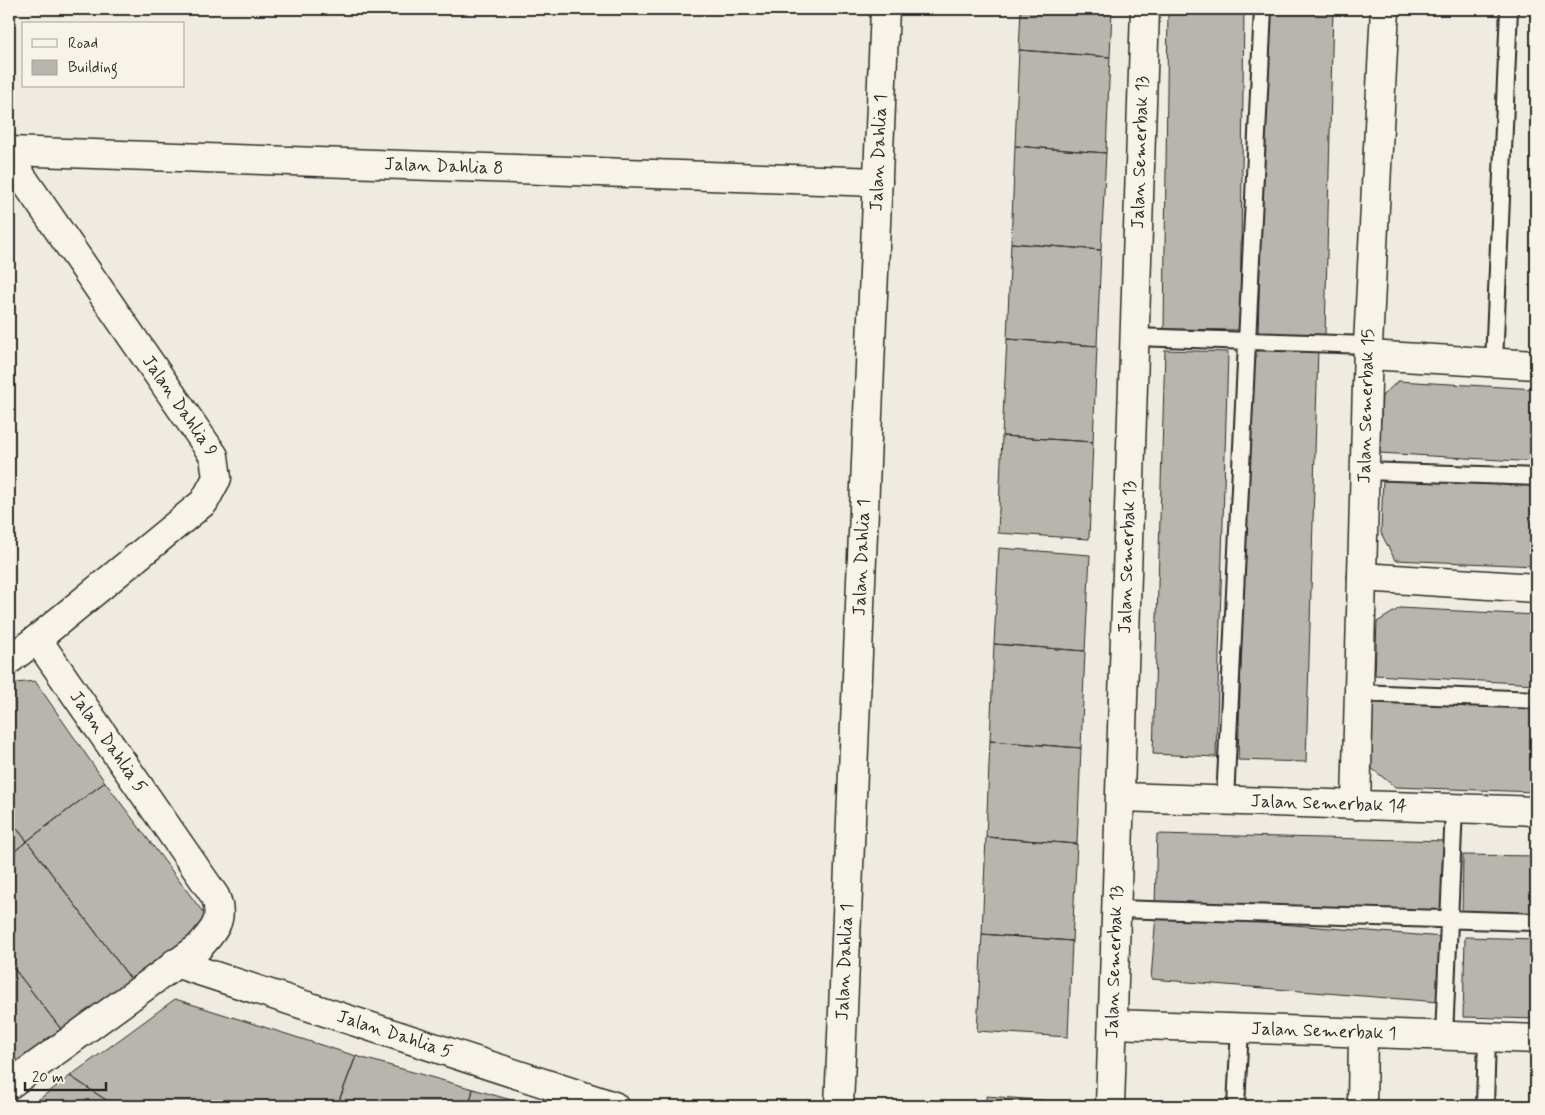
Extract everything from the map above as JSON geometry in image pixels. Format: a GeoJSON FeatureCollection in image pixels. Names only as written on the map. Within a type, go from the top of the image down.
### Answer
{"type":"FeatureCollection","features":[{"type":"Feature","properties":{"kind":"street","name":"Jalan Dahlia 1"},"geometry":{"type":"LineString","coordinates":[[839,1106],[885,9]]}},
{"type":"Feature","properties":{"kind":"street","name":"Jalan Semerbak 13"},"geometry":{"type":"LineString","coordinates":[[1110,1106],[1145,9]]}},
{"type":"Feature","properties":{"kind":"street","name":"Jalan Semerbak 15"},"geometry":{"type":"LineString","coordinates":[[1356,805],[1368,350],[1385,9]]}},
{"type":"Feature","properties":{"kind":"street","name":"Jalan Dahlia 8"},"geometry":{"type":"LineString","coordinates":[[9,151],[878,182]]}},
{"type":"Feature","properties":{"kind":"street","name":"Jalan Dahlia 9"},"geometry":{"type":"LineString","coordinates":[[9,158],[214,456],[217,478],[204,502],[9,660]]}},
{"type":"Feature","properties":{"kind":"street"},"geometry":{"type":"LineString","coordinates":[[1368,350],[1494,363],[1536,365]]}},
{"type":"Feature","properties":{"kind":"street"},"geometry":{"type":"LineString","coordinates":[[1362,577],[1536,588]]}},
{"type":"Feature","properties":{"kind":"street","name":"Jalan Dahlia 5"},"geometry":{"type":"LineString","coordinates":[[9,1085],[198,948],[208,938],[219,917],[218,903],[37,639]]}},
{"type":"Feature","properties":{"kind":"street","name":"Jalan Semerbak 14"},"geometry":{"type":"LineString","coordinates":[[1121,797],[1536,811]]}},
{"type":"Feature","properties":{"kind":"street","name":"Jalan Dahlia 5"},"geometry":{"type":"LineString","coordinates":[[175,963],[614,1106]]}},
{"type":"Feature","properties":{"kind":"street","name":"Jalan Semerbak 1"},"geometry":{"type":"LineString","coordinates":[[1113,1024],[1536,1039]]}},
{"type":"Feature","properties":{"kind":"street"},"geometry":{"type":"LineString","coordinates":[[1362,1106],[1363,1033]]}},
{"type":"Feature","properties":{"kind":"lane"},"geometry":{"type":"LineString","coordinates":[[1225,801],[1263,9]]}},
{"type":"Feature","properties":{"kind":"lane"},"geometry":{"type":"LineString","coordinates":[[1494,363],[1509,9]]}},
{"type":"Feature","properties":{"kind":"lane"},"geometry":{"type":"LineString","coordinates":[[1135,337],[1247,341],[1368,350]]}},
{"type":"Feature","properties":{"kind":"lane"},"geometry":{"type":"LineString","coordinates":[[1365,471],[1536,476]]}},
{"type":"Feature","properties":{"kind":"lane"},"geometry":{"type":"LineString","coordinates":[[1359,693],[1536,700]]}},
{"type":"Feature","properties":{"kind":"lane"},"geometry":{"type":"LineString","coordinates":[[1444,1036],[1454,808]]}},
{"type":"Feature","properties":{"kind":"lane"},"geometry":{"type":"LineString","coordinates":[[1117,909],[1536,922]]}},
{"type":"Feature","properties":{"kind":"lane"},"geometry":{"type":"LineString","coordinates":[[1236,1106],[1240,1028]]}},
{"type":"Feature","properties":{"kind":"lane"},"geometry":{"type":"LineString","coordinates":[[1485,1106],[1487,1037]]}},
{"type":"Feature","properties":{"kind":"building"},"geometry":{"type":"Polygon","coordinates":[[[1021,9],[1112,9],[1110,57],[1019,50],[1021,9]]]}},
{"type":"Feature","properties":{"kind":"building"},"geometry":{"type":"Polygon","coordinates":[[[1168,9],[1244,9],[1240,330],[1164,329],[1168,9]]]}},
{"type":"Feature","properties":{"kind":"building"},"geometry":{"type":"Polygon","coordinates":[[[1267,9],[1333,9],[1325,335],[1258,334],[1267,9]]]}},
{"type":"Feature","properties":{"kind":"building"},"geometry":{"type":"Polygon","coordinates":[[[1019,50],[1110,57],[1106,153],[1015,146],[1019,50]]]}},
{"type":"Feature","properties":{"kind":"building"},"geometry":{"type":"Polygon","coordinates":[[[1015,146],[1106,153],[1101,250],[1011,243],[1015,146]]]}},
{"type":"Feature","properties":{"kind":"building"},"geometry":{"type":"Polygon","coordinates":[[[1011,243],[1101,250],[1097,346],[1007,339],[1011,243]]]}},
{"type":"Feature","properties":{"kind":"building"},"geometry":{"type":"Polygon","coordinates":[[[1007,339],[1097,346],[1093,442],[1002,436],[1007,339]]]}},
{"type":"Feature","properties":{"kind":"building"},"geometry":{"type":"Polygon","coordinates":[[[1250,347],[1318,349],[1306,762],[1238,760],[1250,347]]]}},
{"type":"Feature","properties":{"kind":"building"},"geometry":{"type":"Polygon","coordinates":[[[1165,350],[1228,352],[1216,757],[1153,754],[1165,350]]]}},
{"type":"Feature","properties":{"kind":"building"},"geometry":{"type":"Polygon","coordinates":[[[1398,381],[1536,389],[1536,462],[1379,453],[1382,396],[1398,381]]]}},
{"type":"Feature","properties":{"kind":"building"},"geometry":{"type":"Polygon","coordinates":[[[1002,436],[1093,442],[1089,539],[998,533],[1002,436]]]}},
{"type":"Feature","properties":{"kind":"building"},"geometry":{"type":"Polygon","coordinates":[[[1383,477],[1536,484],[1536,566],[1395,560],[1381,533],[1383,477]]]}},
{"type":"Feature","properties":{"kind":"building"},"geometry":{"type":"Polygon","coordinates":[[[999,548],[1090,555],[1085,651],[994,644],[999,548]]]}},
{"type":"Feature","properties":{"kind":"building"},"geometry":{"type":"Polygon","coordinates":[[[1400,608],[1536,615],[1536,684],[1375,675],[1377,622],[1400,608]]]}},
{"type":"Feature","properties":{"kind":"building"},"geometry":{"type":"Polygon","coordinates":[[[994,644],[1085,651],[1081,748],[990,741],[994,644]]]}},
{"type":"Feature","properties":{"kind":"building"},"geometry":{"type":"Polygon","coordinates":[[[35,681],[105,782],[27,841],[9,819],[9,689],[16,683],[35,681]]]}},
{"type":"Feature","properties":{"kind":"building"},"geometry":{"type":"Polygon","coordinates":[[[1373,701],[1536,708],[1536,792],[1395,787],[1370,767],[1373,701]]]}},
{"type":"Feature","properties":{"kind":"building"},"geometry":{"type":"Polygon","coordinates":[[[990,741],[1081,748],[1077,844],[986,837],[990,741]]]}},
{"type":"Feature","properties":{"kind":"building"},"geometry":{"type":"Polygon","coordinates":[[[105,782],[211,923],[133,982],[27,841],[105,782]]]}},
{"type":"Feature","properties":{"kind":"building"},"geometry":{"type":"Polygon","coordinates":[[[9,819],[27,841],[9,856],[9,819]]]}},
{"type":"Feature","properties":{"kind":"building"},"geometry":{"type":"Polygon","coordinates":[[[1157,834],[1447,841],[1445,914],[1155,906],[1157,834]]]}},
{"type":"Feature","properties":{"kind":"building"},"geometry":{"type":"Polygon","coordinates":[[[986,837],[1077,844],[1072,941],[982,934],[986,837]]]}},
{"type":"Feature","properties":{"kind":"building"},"geometry":{"type":"Polygon","coordinates":[[[27,841],[133,982],[64,1033],[9,962],[9,856],[27,841]]]}},
{"type":"Feature","properties":{"kind":"building"},"geometry":{"type":"Polygon","coordinates":[[[1463,855],[1536,856],[1536,913],[1462,912],[1463,855]]]}},
{"type":"Feature","properties":{"kind":"building"},"geometry":{"type":"Polygon","coordinates":[[[1156,914],[1443,937],[1438,1002],[1151,979],[1156,914]]]}},
{"type":"Feature","properties":{"kind":"building"},"geometry":{"type":"Polygon","coordinates":[[[982,934],[1072,941],[1068,1037],[977,1031],[982,934]]]}},
{"type":"Feature","properties":{"kind":"building"},"geometry":{"type":"Polygon","coordinates":[[[1465,937],[1536,939],[1536,1019],[1463,1017],[1465,937]]]}},
{"type":"Feature","properties":{"kind":"building"},"geometry":{"type":"Polygon","coordinates":[[[9,962],[64,1033],[9,1074],[9,962]]]}},
{"type":"Feature","properties":{"kind":"building"},"geometry":{"type":"Polygon","coordinates":[[[175,999],[356,1056],[337,1106],[115,1106],[70,1076],[175,999]]]}},
{"type":"Feature","properties":{"kind":"building"},"geometry":{"type":"Polygon","coordinates":[[[356,1056],[473,1089],[469,1106],[337,1106],[356,1056]]]}},
{"type":"Feature","properties":{"kind":"building"},"geometry":{"type":"Polygon","coordinates":[[[70,1076],[115,1106],[30,1106],[70,1076]]]}},
{"type":"Feature","properties":{"kind":"building"},"geometry":{"type":"Polygon","coordinates":[[[473,1089],[532,1106],[469,1106],[473,1089]]]}},
{"type":"Feature","properties":{"kind":"building"},"geometry":{"type":"Polygon","coordinates":[[[986,1096],[1077,1103],[1077,1106],[986,1106],[986,1096]]]}}]}
